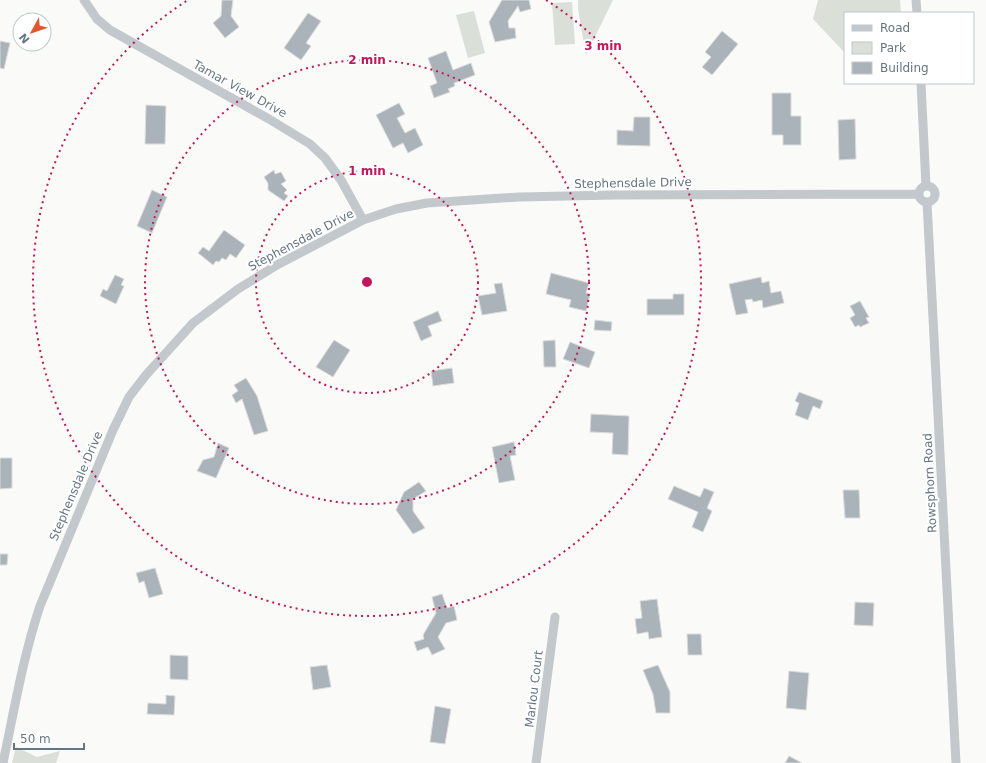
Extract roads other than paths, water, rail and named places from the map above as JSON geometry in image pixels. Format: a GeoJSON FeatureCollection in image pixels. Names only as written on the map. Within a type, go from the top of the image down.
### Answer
{"type":"FeatureCollection","features":[{"type":"Feature","properties":{"kind":"street","name":"Tamar View Drive"},"geometry":{"type":"LineString","coordinates":[[84,0],[97,19],[110,30],[292,131],[310,144],[325,158],[341,180],[363,220]]}},
{"type":"Feature","properties":{"kind":"street"},"geometry":{"type":"LineString","coordinates":[[916,0],[917,12]]}},
{"type":"Feature","properties":{"kind":"street"},"geometry":{"type":"LineString","coordinates":[[921,84],[926,186]]}},
{"type":"Feature","properties":{"kind":"street"},"geometry":{"type":"LineString","coordinates":[[926,186],[933,189],[935,194],[933,199],[927,202],[920,199],[919,194],[922,188],[926,186]]}},
{"type":"Feature","properties":{"kind":"street","name":"Stephensdale Drive"},"geometry":{"type":"LineString","coordinates":[[3,763],[21,675],[32,630],[40,606],[113,430],[129,397],[177,339],[193,323],[208,310],[238,289],[276,265],[363,220],[427,203],[519,197],[919,194]]}},
{"type":"Feature","properties":{"kind":"street","name":"Rowsphorn Road"},"geometry":{"type":"LineString","coordinates":[[927,202],[936,381],[943,477],[956,763]]}},
{"type":"Feature","properties":{"kind":"street","name":"Marlou Court"},"geometry":{"type":"LineString","coordinates":[[536,763],[555,617]]}}]}
